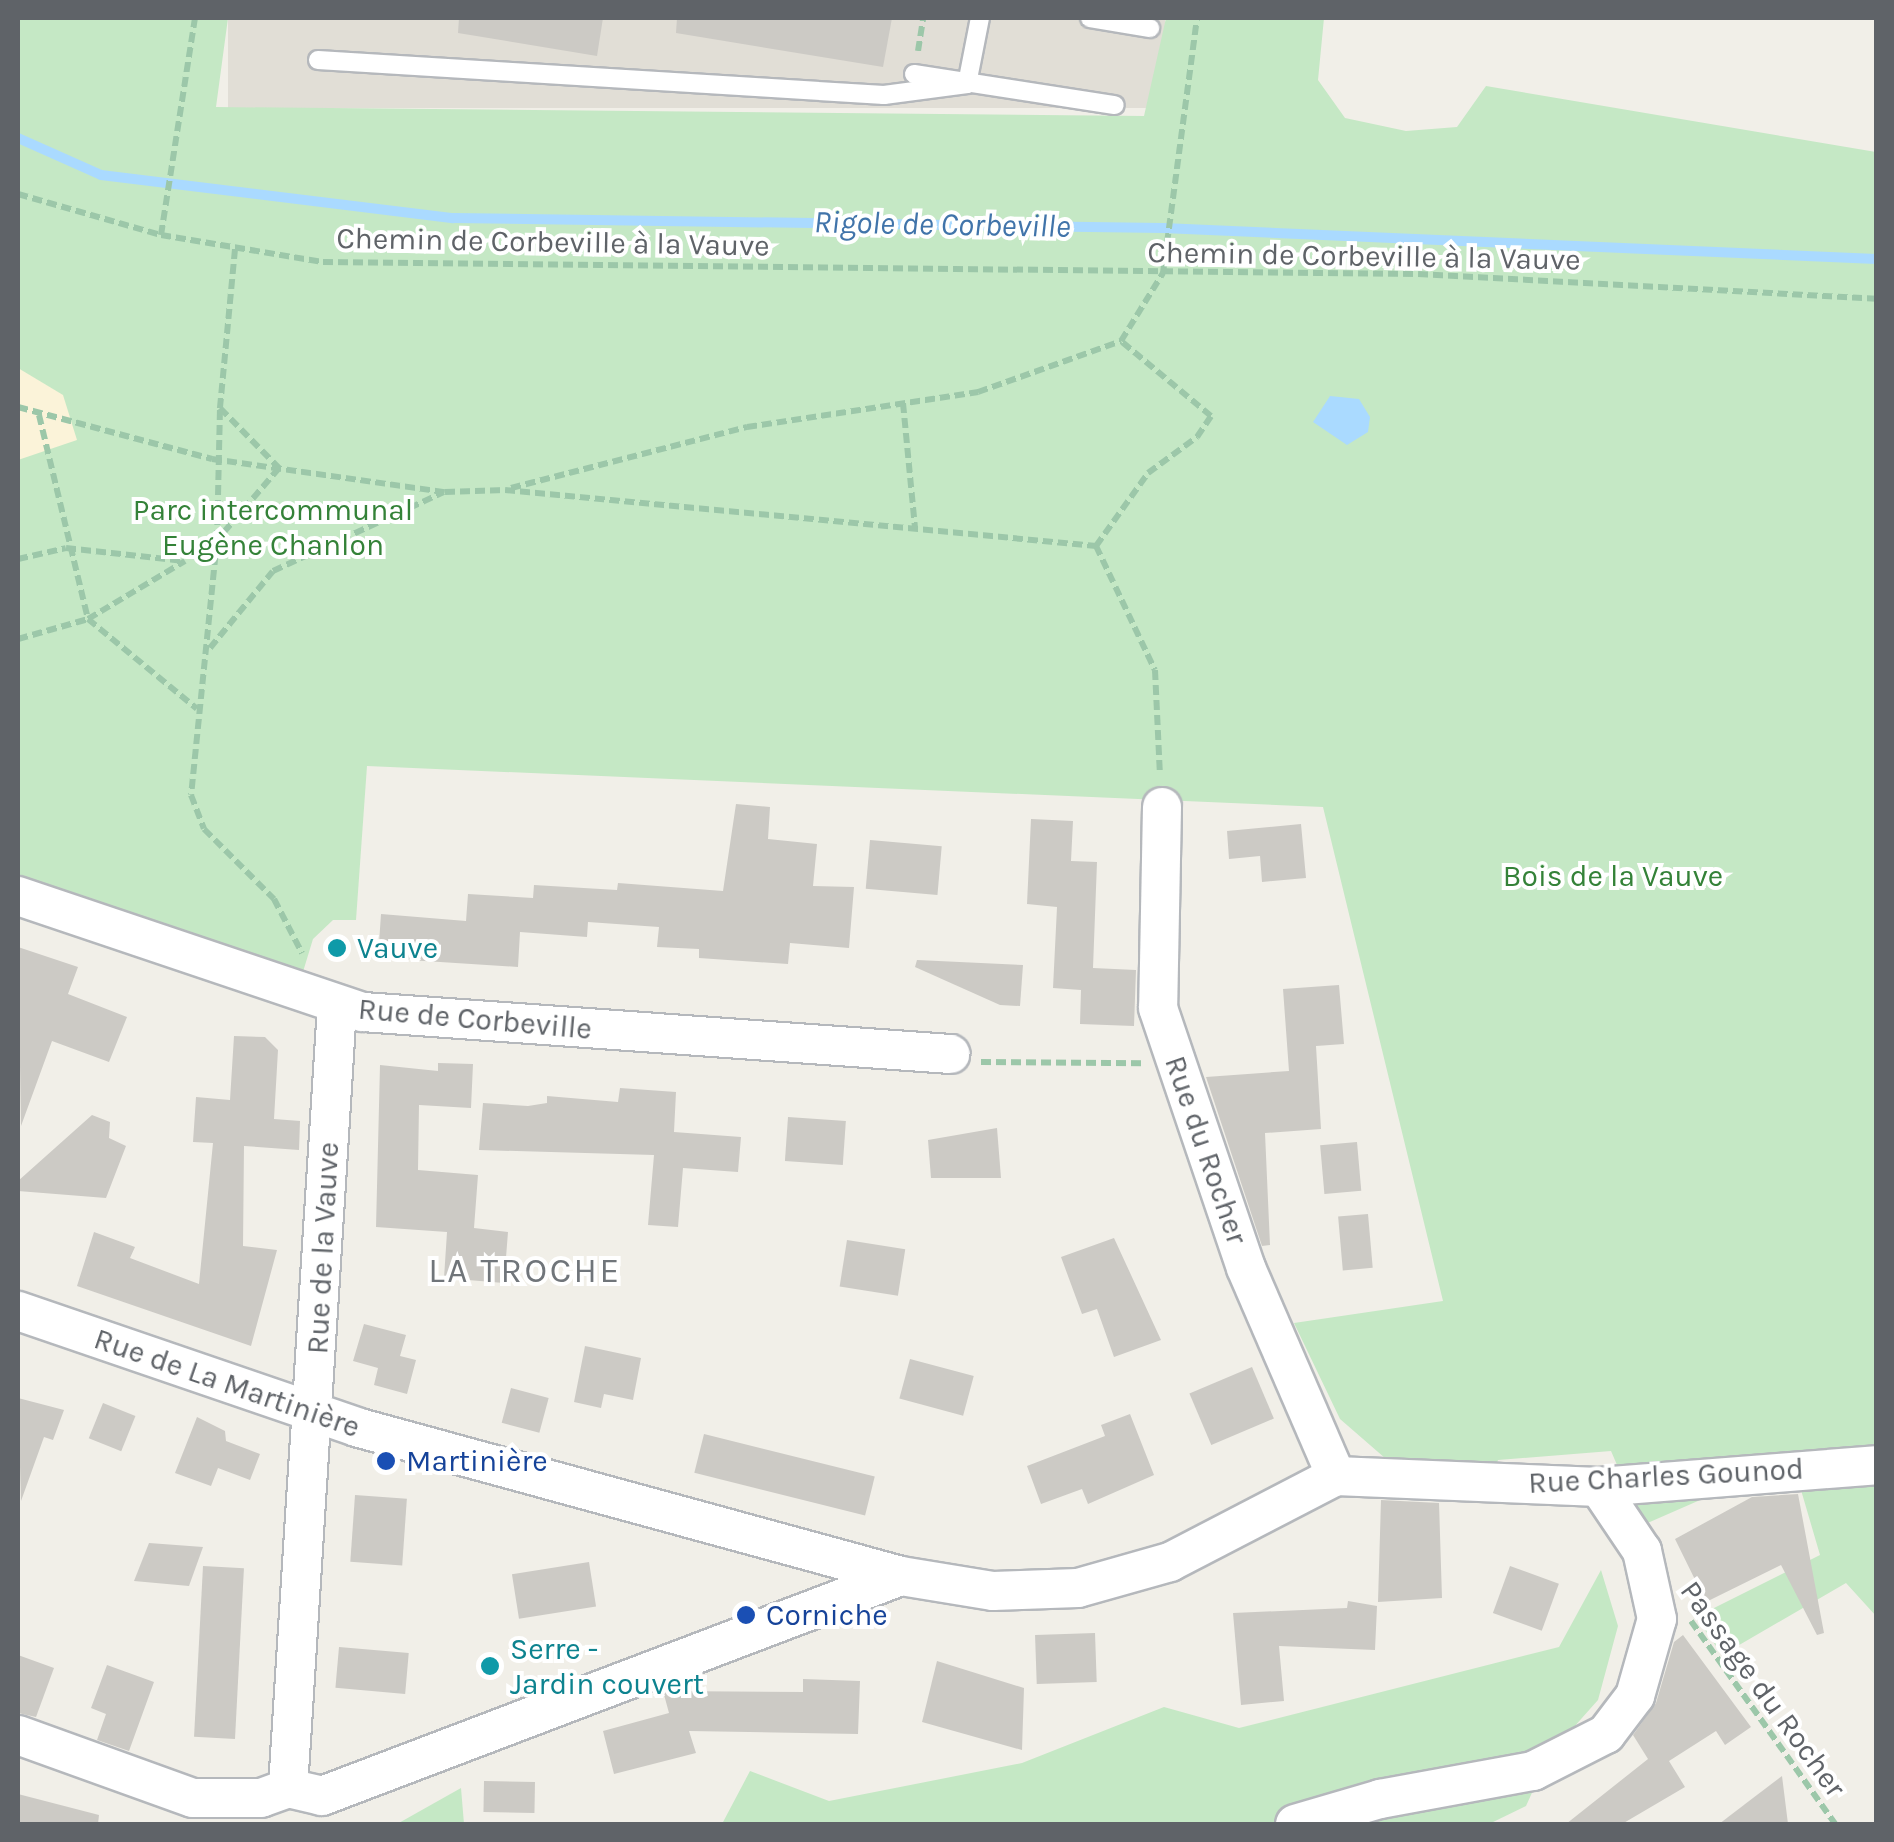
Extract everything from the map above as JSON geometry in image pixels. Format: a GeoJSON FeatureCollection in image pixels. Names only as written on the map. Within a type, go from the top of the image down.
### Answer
{"type":"FeatureCollection","features":[{"type":"Feature","properties":{"kind":"street","name":"Rue du Rocher"},"geometry":{"type":"LineString","coordinates":[[1162,807],[1158,1008],[1246,1268],[1336,1476]]}},
{"type":"Feature","properties":{"kind":"street","name":"Rue de Corbeville"},"geometry":{"type":"LineString","coordinates":[[18,896],[325,1003],[951,1054]]}},
{"type":"Feature","properties":{"kind":"street","name":"Rue de la Vauve"},"geometry":{"type":"LineString","coordinates":[[288,1788],[312,1412],[325,1003]]}},
{"type":"Feature","properties":{"kind":"street","name":"Rue de La Martinière"},"geometry":{"type":"LineString","coordinates":[[18,1311],[312,1412],[901,1576],[993,1591],[1078,1588],[1170,1562],[1336,1476]]}},
{"type":"Feature","properties":{"kind":"street","name":"Rue Charles Gounod"},"geometry":{"type":"LineString","coordinates":[[1336,1476],[1599,1487],[1876,1465]]}},
{"type":"Feature","properties":{"kind":"street"},"geometry":{"type":"LineString","coordinates":[[1296,1824],[1380,1799],[1533,1772],[1606,1734],[1634,1696],[1656,1619],[1654,1582],[1599,1487]]}},
{"type":"Feature","properties":{"kind":"street"},"geometry":{"type":"LineString","coordinates":[[18,1735],[193,1798],[261,1798],[288,1788],[322,1796],[901,1576]]}},
{"type":"Feature","properties":{"kind":"lane"},"geometry":{"type":"LineString","coordinates":[[967,84],[980,18]]}},
{"type":"Feature","properties":{"kind":"lane"},"geometry":{"type":"LineString","coordinates":[[1090,18],[1150,28]]}},
{"type":"Feature","properties":{"kind":"lane"},"geometry":{"type":"LineString","coordinates":[[318,60],[884,95],[967,84]]}},
{"type":"Feature","properties":{"kind":"lane"},"geometry":{"type":"LineString","coordinates":[[914,74],[1114,105]]}},
{"type":"Feature","properties":{"kind":"path"},"geometry":{"type":"LineString","coordinates":[[161,235],[194,18]]}},
{"type":"Feature","properties":{"kind":"path"},"geometry":{"type":"LineString","coordinates":[[505,490],[747,426],[978,392],[1121,341],[1163,273],[1178,129],[1197,18]]}},
{"type":"Feature","properties":{"kind":"path","name":"Chemin de Corbeville à la Vauve"},"geometry":{"type":"LineString","coordinates":[[18,194],[161,235],[323,262],[1418,274],[1876,299]]}},
{"type":"Feature","properties":{"kind":"path"},"geometry":{"type":"LineString","coordinates":[[235,249],[220,408],[217,540],[191,795],[204,830],[274,899],[298,937],[325,1003]]}},
{"type":"Feature","properties":{"kind":"path"},"geometry":{"type":"LineString","coordinates":[[1096,546],[1148,472],[1197,437],[1211,416],[1121,341]]}},
{"type":"Feature","properties":{"kind":"path"},"geometry":{"type":"LineString","coordinates":[[903,403],[915,528]]}},
{"type":"Feature","properties":{"kind":"path"},"geometry":{"type":"LineString","coordinates":[[18,407],[39,415],[279,468],[445,492],[505,490],[1096,546]]}},
{"type":"Feature","properties":{"kind":"path"},"geometry":{"type":"LineString","coordinates":[[220,408],[279,468]]}},
{"type":"Feature","properties":{"kind":"path"},"geometry":{"type":"LineString","coordinates":[[39,415],[66,548],[88,619],[198,709]]}},
{"type":"Feature","properties":{"kind":"path"},"geometry":{"type":"LineString","coordinates":[[217,540],[279,468]]}},
{"type":"Feature","properties":{"kind":"path"},"geometry":{"type":"LineString","coordinates":[[208,649],[274,570],[445,492]]}},
{"type":"Feature","properties":{"kind":"path"},"geometry":{"type":"LineString","coordinates":[[1096,546],[1155,670],[1162,807]]}},
{"type":"Feature","properties":{"kind":"path"},"geometry":{"type":"LineString","coordinates":[[18,559],[66,548],[185,561],[88,619],[18,640]]}},
{"type":"Feature","properties":{"kind":"path"},"geometry":{"type":"LineString","coordinates":[[951,1054],[985,1062],[1160,1063]]}},
{"type":"Feature","properties":{"kind":"path","name":"Passage du Rocher"},"geometry":{"type":"LineString","coordinates":[[1654,1582],[1674,1596],[1834,1824]]}},
{"type":"Feature","properties":{"kind":"shaded area"},"geometry":{"type":"Polygon","coordinates":[[[228,18],[1165,18],[1165,108],[228,108],[228,18]]]}},
{"type":"Feature","properties":{"kind":"green space"},"geometry":{"type":"Polygon","coordinates":[[[18,18],[228,18],[216,107],[1144,116],[1166,18],[1324,18],[1318,80],[1345,118],[1406,131],[1457,127],[1486,86],[1876,152],[1876,1616],[1846,1583],[1722,1655],[1696,1617],[1820,1555],[1801,1490],[1739,1483],[1643,1525],[1611,1451],[1498,1460],[1494,1471],[1393,1465],[1340,1419],[1294,1323],[1443,1301],[1323,807],[367,766],[356,920],[333,920],[313,939],[302,975],[18,878],[18,18]]]}},
{"type":"Feature","properties":{"kind":"green space"},"geometry":{"type":"Polygon","coordinates":[[[1601,1570],[1618,1626],[1598,1700],[1549,1755],[1526,1806],[1489,1824],[722,1824],[750,1771],[829,1801],[1022,1763],[1164,1707],[1239,1728],[1559,1647],[1601,1570]]]}},
{"type":"Feature","properties":{"kind":"green space"},"geometry":{"type":"Polygon","coordinates":[[[461,1788],[464,1824],[397,1824],[461,1788]]]}},
{"type":"Feature","properties":{"kind":"sand"},"geometry":{"type":"Polygon","coordinates":[[[18,368],[63,395],[77,440],[18,460],[18,368]]]}},
{"type":"Feature","properties":{"kind":"water"},"geometry":{"type":"Polygon","coordinates":[[[1330,396],[1359,399],[1370,417],[1368,432],[1347,445],[1313,422],[1330,396]]]}},
{"type":"Feature","properties":{"kind":"building"},"geometry":{"type":"Polygon","coordinates":[[[459,18],[603,18],[597,56],[458,33],[459,18]]]}},
{"type":"Feature","properties":{"kind":"building"},"geometry":{"type":"Polygon","coordinates":[[[677,18],[892,18],[883,67],[676,33],[677,18]]]}},
{"type":"Feature","properties":{"kind":"building"},"geometry":{"type":"Polygon","coordinates":[[[736,804],[770,807],[768,839],[817,844],[813,886],[854,887],[849,948],[790,943],[788,964],[699,958],[699,949],[657,947],[659,927],[588,922],[587,937],[520,932],[518,967],[378,958],[381,914],[466,921],[468,894],[533,898],[534,885],[617,890],[618,883],[723,891],[736,804]]]}},
{"type":"Feature","properties":{"kind":"building"},"geometry":{"type":"Polygon","coordinates":[[[1031,819],[1073,821],[1071,861],[1097,862],[1093,968],[1136,970],[1134,1026],[1080,1024],[1081,990],[1053,988],[1057,907],[1027,904],[1031,819]]]}},
{"type":"Feature","properties":{"kind":"building"},"geometry":{"type":"Polygon","coordinates":[[[1301,824],[1306,878],[1262,882],[1260,856],[1229,859],[1227,831],[1301,824]]]}},
{"type":"Feature","properties":{"kind":"building"},"geometry":{"type":"Polygon","coordinates":[[[870,840],[942,846],[937,895],[866,889],[870,840]]]}},
{"type":"Feature","properties":{"kind":"building"},"geometry":{"type":"Polygon","coordinates":[[[18,947],[78,967],[68,994],[127,1017],[109,1062],[52,1041],[21,1126],[18,947]]]}},
{"type":"Feature","properties":{"kind":"building"},"geometry":{"type":"Polygon","coordinates":[[[917,960],[1023,965],[1020,1006],[1000,1005],[915,967],[917,960]]]}},
{"type":"Feature","properties":{"kind":"building"},"geometry":{"type":"Polygon","coordinates":[[[1339,985],[1344,1044],[1316,1046],[1321,1129],[1265,1133],[1270,1245],[1262,1246],[1206,1077],[1289,1071],[1283,989],[1339,985]]]}},
{"type":"Feature","properties":{"kind":"building"},"geometry":{"type":"Polygon","coordinates":[[[234,1036],[265,1037],[278,1050],[274,1119],[300,1121],[299,1150],[244,1146],[243,1246],[277,1250],[251,1346],[77,1286],[94,1232],[135,1247],[130,1258],[199,1284],[213,1143],[193,1142],[196,1097],[230,1100],[234,1036]]]}},
{"type":"Feature","properties":{"kind":"building"},"geometry":{"type":"Polygon","coordinates":[[[438,1063],[473,1064],[471,1108],[419,1105],[418,1170],[478,1175],[474,1228],[508,1232],[504,1283],[444,1278],[447,1232],[376,1227],[380,1065],[438,1071],[438,1063]]]}},
{"type":"Feature","properties":{"kind":"building"},"geometry":{"type":"Polygon","coordinates":[[[620,1088],[676,1092],[674,1132],[741,1137],[738,1172],[683,1168],[678,1227],[648,1225],[654,1155],[479,1150],[483,1103],[528,1106],[547,1103],[547,1096],[618,1102],[620,1088]]]}},
{"type":"Feature","properties":{"kind":"building"},"geometry":{"type":"Polygon","coordinates":[[[92,1115],[110,1122],[109,1138],[126,1146],[106,1198],[18,1191],[18,1181],[92,1115]]]}},
{"type":"Feature","properties":{"kind":"building"},"geometry":{"type":"Polygon","coordinates":[[[788,1117],[846,1121],[843,1165],[785,1161],[788,1117]]]}},
{"type":"Feature","properties":{"kind":"building"},"geometry":{"type":"Polygon","coordinates":[[[997,1128],[1001,1178],[931,1178],[928,1140],[997,1128]]]}},
{"type":"Feature","properties":{"kind":"building"},"geometry":{"type":"Polygon","coordinates":[[[1357,1142],[1361,1191],[1324,1194],[1320,1145],[1357,1142]]]}},
{"type":"Feature","properties":{"kind":"building"},"geometry":{"type":"Polygon","coordinates":[[[1368,1214],[1373,1268],[1343,1270],[1338,1217],[1368,1214]]]}},
{"type":"Feature","properties":{"kind":"building"},"geometry":{"type":"Polygon","coordinates":[[[1114,1238],[1161,1340],[1114,1357],[1097,1309],[1082,1314],[1061,1257],[1114,1238]]]}},
{"type":"Feature","properties":{"kind":"building"},"geometry":{"type":"Polygon","coordinates":[[[847,1240],[905,1249],[898,1296],[840,1286],[847,1240]]]}},
{"type":"Feature","properties":{"kind":"building"},"geometry":{"type":"Polygon","coordinates":[[[364,1324],[406,1335],[400,1356],[416,1360],[407,1394],[374,1385],[378,1368],[353,1361],[364,1324]]]}},
{"type":"Feature","properties":{"kind":"building"},"geometry":{"type":"Polygon","coordinates":[[[585,1346],[641,1358],[633,1400],[604,1394],[601,1408],[574,1402],[585,1346]]]}},
{"type":"Feature","properties":{"kind":"building"},"geometry":{"type":"Polygon","coordinates":[[[910,1359],[974,1376],[963,1416],[899,1399],[910,1359]]]}},
{"type":"Feature","properties":{"kind":"building"},"geometry":{"type":"Polygon","coordinates":[[[1252,1367],[1274,1419],[1211,1445],[1189,1394],[1252,1367]]]}},
{"type":"Feature","properties":{"kind":"building"},"geometry":{"type":"Polygon","coordinates":[[[511,1388],[549,1398],[539,1433],[502,1423],[511,1388]]]}},
{"type":"Feature","properties":{"kind":"building"},"geometry":{"type":"Polygon","coordinates":[[[18,1398],[64,1410],[53,1440],[44,1437],[21,1501],[18,1398]]]}},
{"type":"Feature","properties":{"kind":"building"},"geometry":{"type":"Polygon","coordinates":[[[103,1403],[135,1416],[121,1451],[89,1438],[103,1403]]]}},
{"type":"Feature","properties":{"kind":"building"},"geometry":{"type":"Polygon","coordinates":[[[1130,1414],[1154,1475],[1088,1504],[1082,1489],[1041,1504],[1027,1466],[1105,1436],[1101,1425],[1130,1414]]]}},
{"type":"Feature","properties":{"kind":"building"},"geometry":{"type":"Polygon","coordinates":[[[197,1417],[225,1431],[226,1441],[260,1454],[250,1480],[218,1468],[211,1486],[175,1473],[197,1417]]]}},
{"type":"Feature","properties":{"kind":"building"},"geometry":{"type":"Polygon","coordinates":[[[704,1434],[875,1477],[865,1515],[694,1473],[704,1434]]]}},
{"type":"Feature","properties":{"kind":"building"},"geometry":{"type":"Polygon","coordinates":[[[1798,1494],[1824,1633],[1817,1635],[1781,1565],[1706,1602],[1675,1539],[1752,1497],[1798,1494]]]}},
{"type":"Feature","properties":{"kind":"building"},"geometry":{"type":"Polygon","coordinates":[[[355,1495],[407,1499],[402,1565],[350,1562],[355,1495]]]}},
{"type":"Feature","properties":{"kind":"building"},"geometry":{"type":"Polygon","coordinates":[[[1381,1500],[1439,1503],[1442,1598],[1378,1602],[1381,1500]]]}},
{"type":"Feature","properties":{"kind":"building"},"geometry":{"type":"Polygon","coordinates":[[[149,1543],[203,1547],[189,1586],[134,1581],[149,1543]]]}},
{"type":"Feature","properties":{"kind":"building"},"geometry":{"type":"Polygon","coordinates":[[[589,1562],[596,1606],[519,1619],[512,1574],[589,1562]]]}},
{"type":"Feature","properties":{"kind":"building"},"geometry":{"type":"Polygon","coordinates":[[[203,1566],[244,1568],[235,1739],[194,1737],[203,1566]]]}},
{"type":"Feature","properties":{"kind":"building"},"geometry":{"type":"Polygon","coordinates":[[[1510,1566],[1559,1584],[1542,1631],[1493,1613],[1510,1566]]]}},
{"type":"Feature","properties":{"kind":"building"},"geometry":{"type":"Polygon","coordinates":[[[1348,1601],[1377,1606],[1375,1650],[1279,1646],[1284,1701],[1241,1705],[1233,1613],[1347,1608],[1348,1601]]]}},
{"type":"Feature","properties":{"kind":"building"},"geometry":{"type":"Polygon","coordinates":[[[1095,1633],[1097,1682],[1037,1684],[1035,1635],[1095,1633]]]}},
{"type":"Feature","properties":{"kind":"building"},"geometry":{"type":"Polygon","coordinates":[[[1683,1635],[1751,1727],[1725,1745],[1716,1731],[1669,1761],[1685,1787],[1622,1824],[1566,1824],[1648,1759],[1633,1735],[1656,1703],[1674,1642],[1683,1635]]]}},
{"type":"Feature","properties":{"kind":"building"},"geometry":{"type":"Polygon","coordinates":[[[339,1647],[409,1653],[405,1694],[335,1688],[339,1647]]]}},
{"type":"Feature","properties":{"kind":"building"},"geometry":{"type":"Polygon","coordinates":[[[18,1655],[54,1668],[36,1717],[18,1713],[18,1655]]]}},
{"type":"Feature","properties":{"kind":"building"},"geometry":{"type":"Polygon","coordinates":[[[937,1661],[1024,1688],[1022,1750],[922,1722],[937,1661]]]}},
{"type":"Feature","properties":{"kind":"building"},"geometry":{"type":"Polygon","coordinates":[[[107,1665],[154,1682],[129,1751],[97,1740],[106,1714],[91,1708],[107,1665]]]}},
{"type":"Feature","properties":{"kind":"building"},"geometry":{"type":"Polygon","coordinates":[[[803,1679],[860,1681],[858,1734],[689,1731],[696,1753],[614,1774],[603,1731],[669,1713],[663,1691],[803,1692],[803,1679]]]}},
{"type":"Feature","properties":{"kind":"building"},"geometry":{"type":"Polygon","coordinates":[[[1782,1776],[1788,1824],[1719,1824],[1753,1798],[1782,1776]]]}},
{"type":"Feature","properties":{"kind":"building"},"geometry":{"type":"Polygon","coordinates":[[[484,1781],[535,1782],[534,1813],[483,1812],[484,1781]]]}},
{"type":"Feature","properties":{"kind":"building"},"geometry":{"type":"Polygon","coordinates":[[[18,1794],[99,1815],[98,1824],[18,1824],[18,1794]]]}},
{"type":"Feature","properties":{"kind":"waterway","name":"Rigole de Corbeville"},"geometry":{"type":"LineString","coordinates":[[18,138],[101,175],[453,218],[1163,228],[1876,259]]}},
{"type":"Feature","properties":{"kind":"place","name":"Vauve"},"geometry":{"type":"Point","coordinates":[337,948]}},
{"type":"Feature","properties":{"kind":"place","name":"Martinière"},"geometry":{"type":"Point","coordinates":[386,1461]}},
{"type":"Feature","properties":{"kind":"place","name":"Corniche"},"geometry":{"type":"Point","coordinates":[746,1615]}},
{"type":"Feature","properties":{"kind":"place","name":"Serre - Jardin couvert"},"geometry":{"type":"Point","coordinates":[490,1666]}},
{"type":"Feature","properties":{"kind":"district","name":"LA TROCHE"},"geometry":{"type":"Point","coordinates":[525,1271]}},
{"type":"Feature","properties":{"kind":"park label","name":"Parc intercommunal Eugène Chanlon"},"geometry":{"type":"Point","coordinates":[273,527]}},
{"type":"Feature","properties":{"kind":"park label","name":"Bois de la Vauve"},"geometry":{"type":"Point","coordinates":[1613,876]}}]}
